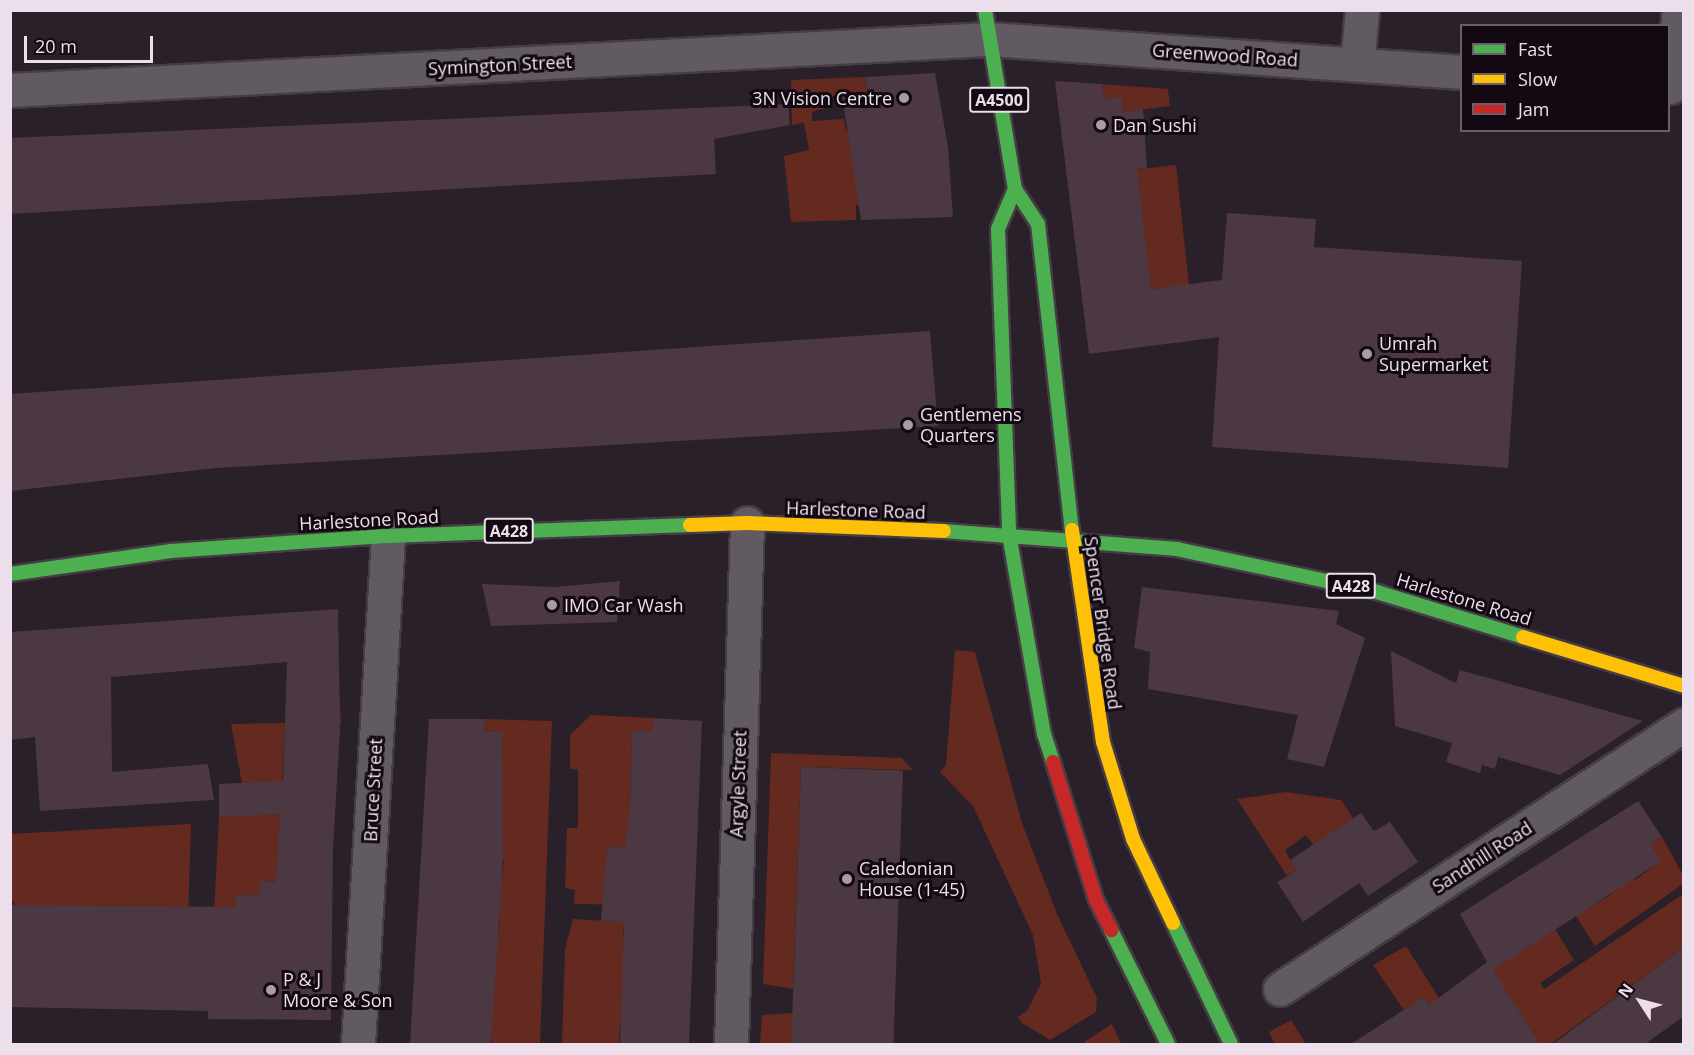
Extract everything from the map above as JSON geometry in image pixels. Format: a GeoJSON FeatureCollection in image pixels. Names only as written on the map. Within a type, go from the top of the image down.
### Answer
{"type":"FeatureCollection","features":[{"type":"Feature","properties":{"kind":"main road","name":"Spencer Bridge Road"},"geometry":{"type":"LineString","coordinates":[[987,25],[1015,189],[1038,224],[1072,541],[1103,742],[1130,828],[1231,1044]]}},
{"type":"Feature","properties":{"kind":"main road"},"geometry":{"type":"LineString","coordinates":[[1015,189],[998,229],[1009,534],[1050,757],[1096,900],[1168,1044]]}},
{"type":"Feature","properties":{"kind":"main road","name":"Harlestone Road"},"geometry":{"type":"LineString","coordinates":[[10,574],[171,550],[388,536],[747,524],[1009,534],[1177,549],[1377,592],[1683,686]]}},
{"type":"Feature","properties":{"kind":"street"},"geometry":{"type":"LineString","coordinates":[[1358,64],[1362,10]]}},
{"type":"Feature","properties":{"kind":"street"},"geometry":{"type":"LineString","coordinates":[[1674,88],[1679,10]]}},
{"type":"Feature","properties":{"kind":"street","name":"Greenwood Road"},"geometry":{"type":"LineString","coordinates":[[987,25],[1358,64],[1460,72]]}},
{"type":"Feature","properties":{"kind":"street","name":"Symington Street"},"geometry":{"type":"LineString","coordinates":[[10,90],[987,25]]}},
{"type":"Feature","properties":{"kind":"street","name":"Argyle Street"},"geometry":{"type":"LineString","coordinates":[[731,1044],[747,524]]}},
{"type":"Feature","properties":{"kind":"street","name":"Bruce Street"},"geometry":{"type":"LineString","coordinates":[[358,1044],[388,536]]}},
{"type":"Feature","properties":{"kind":"street","name":"Sandhill Road"},"geometry":{"type":"LineString","coordinates":[[1280,989],[1683,725]]}},
{"type":"Feature","properties":{"kind":"shaded area"},"geometry":{"type":"Polygon","coordinates":[[[865,77],[868,92],[824,98],[825,108],[812,112],[812,121],[844,119],[846,131],[873,128],[883,203],[856,205],[856,220],[791,222],[784,156],[809,150],[804,123],[792,125],[791,80],[865,77]]]}},
{"type":"Feature","properties":{"kind":"shaded area"},"geometry":{"type":"Polygon","coordinates":[[[1102,84],[1168,89],[1170,106],[1122,112],[1122,98],[1104,99],[1102,84]]]}},
{"type":"Feature","properties":{"kind":"shaded area"},"geometry":{"type":"Polygon","coordinates":[[[1176,165],[1195,340],[1176,343],[1168,287],[1151,289],[1132,170],[1176,165]]]}},
{"type":"Feature","properties":{"kind":"shaded area"},"geometry":{"type":"Polygon","coordinates":[[[955,650],[975,652],[1022,823],[1057,914],[1097,998],[1096,1012],[1050,1040],[1022,1023],[1018,1017],[1027,1011],[1041,983],[1033,935],[973,806],[940,772],[946,765],[955,650]]]}},
{"type":"Feature","properties":{"kind":"shaded area"},"geometry":{"type":"Polygon","coordinates":[[[298,683],[339,683],[341,724],[285,724],[277,882],[261,881],[259,895],[237,895],[236,921],[213,932],[219,817],[241,816],[242,783],[231,724],[285,723],[298,683]]]}},
{"type":"Feature","properties":{"kind":"shaded area"},"geometry":{"type":"Polygon","coordinates":[[[591,715],[653,718],[653,731],[632,732],[630,805],[647,848],[607,847],[606,861],[645,905],[574,904],[575,890],[565,888],[567,828],[578,828],[578,769],[570,769],[570,735],[591,715]]]}},
{"type":"Feature","properties":{"kind":"shaded area"},"geometry":{"type":"Polygon","coordinates":[[[485,719],[552,721],[540,1044],[492,1044],[492,1038],[470,1038],[475,938],[498,937],[500,919],[477,918],[479,880],[502,879],[504,860],[481,859],[502,749],[502,732],[484,731],[485,719]]]}},
{"type":"Feature","properties":{"kind":"shaded area"},"geometry":{"type":"Polygon","coordinates":[[[771,753],[902,758],[913,770],[801,767],[793,989],[763,984],[771,753]]]}},
{"type":"Feature","properties":{"kind":"shaded area"},"geometry":{"type":"Polygon","coordinates":[[[1286,792],[1341,800],[1353,818],[1318,851],[1306,835],[1285,850],[1296,871],[1287,876],[1237,799],[1286,792]]]}},
{"type":"Feature","properties":{"kind":"shaded area"},"geometry":{"type":"Polygon","coordinates":[[[191,824],[187,953],[12,949],[14,902],[11,901],[11,834],[191,824]]]}},
{"type":"Feature","properties":{"kind":"shaded area"},"geometry":{"type":"Polygon","coordinates":[[[1662,837],[1683,875],[1683,884],[1595,946],[1565,899],[1577,892],[1588,909],[1613,893],[1602,876],[1624,862],[1635,880],[1660,861],[1650,844],[1662,837]]]}},
{"type":"Feature","properties":{"kind":"shaded area"},"geometry":{"type":"Polygon","coordinates":[[[1683,894],[1683,948],[1551,1044],[1540,1044],[1492,970],[1545,913],[1574,960],[1540,983],[1544,989],[1683,894]]]}},
{"type":"Feature","properties":{"kind":"shaded area"},"geometry":{"type":"Polygon","coordinates":[[[573,919],[624,922],[623,936],[642,937],[638,1026],[620,1025],[619,1044],[562,1044],[565,949],[573,919]]]}},
{"type":"Feature","properties":{"kind":"shaded area"},"geometry":{"type":"Polygon","coordinates":[[[1406,946],[1439,998],[1429,1005],[1424,997],[1404,1010],[1373,965],[1406,946]]]}},
{"type":"Feature","properties":{"kind":"shaded area"},"geometry":{"type":"Polygon","coordinates":[[[793,1013],[792,1044],[760,1044],[762,1015],[793,1013]]]}},
{"type":"Feature","properties":{"kind":"shaded area"},"geometry":{"type":"Polygon","coordinates":[[[1291,1020],[1306,1044],[1275,1044],[1269,1032],[1291,1020]]]}},
{"type":"Feature","properties":{"kind":"shaded area"},"geometry":{"type":"Polygon","coordinates":[[[1112,1024],[1121,1044],[1081,1044],[1112,1024]]]}},
{"type":"Feature","properties":{"kind":"building"},"geometry":{"type":"Polygon","coordinates":[[[935,73],[948,147],[953,217],[861,220],[842,95],[868,92],[865,77],[935,73]]]}},
{"type":"Feature","properties":{"kind":"building","name":"Umrah Supermarket"},"geometry":{"type":"Polygon","coordinates":[[[1055,81],[1102,84],[1104,99],[1122,97],[1122,112],[1143,109],[1147,168],[1137,169],[1151,289],[1222,280],[1227,213],[1316,219],[1314,247],[1522,261],[1508,468],[1212,447],[1219,337],[1089,354],[1055,81]]]}},
{"type":"Feature","properties":{"kind":"building"},"geometry":{"type":"Polygon","coordinates":[[[788,104],[790,125],[714,139],[716,174],[10,214],[10,138],[788,104]]]}},
{"type":"Feature","properties":{"kind":"building"},"geometry":{"type":"Polygon","coordinates":[[[930,331],[938,426],[216,468],[10,491],[10,394],[930,331]]]}},
{"type":"Feature","properties":{"kind":"building","name":"IMO Car Wash"},"geometry":{"type":"Polygon","coordinates":[[[620,581],[617,622],[491,626],[482,584],[555,587],[620,581]]]}},
{"type":"Feature","properties":{"kind":"building"},"geometry":{"type":"Polygon","coordinates":[[[1142,587],[1339,611],[1336,624],[1365,638],[1324,767],[1287,759],[1298,715],[1148,689],[1150,652],[1134,648],[1142,587]]]}},
{"type":"Feature","properties":{"kind":"building"},"geometry":{"type":"Polygon","coordinates":[[[338,609],[340,730],[333,847],[331,1020],[208,1019],[208,1011],[10,1007],[10,905],[236,907],[236,895],[259,895],[260,881],[276,882],[280,814],[219,817],[219,784],[283,781],[287,662],[111,677],[112,772],[208,764],[214,800],[40,811],[35,737],[10,740],[10,632],[338,609]]]}},
{"type":"Feature","properties":{"kind":"building"},"geometry":{"type":"Polygon","coordinates":[[[1391,651],[1456,683],[1460,670],[1643,721],[1560,775],[1498,757],[1495,769],[1482,765],[1480,773],[1446,762],[1452,743],[1395,726],[1391,651]]]}},
{"type":"Feature","properties":{"kind":"building"},"geometry":{"type":"Polygon","coordinates":[[[653,718],[702,721],[689,1044],[620,1044],[624,922],[601,921],[607,847],[625,847],[630,805],[632,731],[653,731],[653,718]]]}},
{"type":"Feature","properties":{"kind":"building"},"geometry":{"type":"Polygon","coordinates":[[[429,719],[485,719],[484,731],[502,732],[503,860],[491,1044],[410,1044],[429,719]]]}},
{"type":"Feature","properties":{"kind":"building","name":"Caledonian House (1-45)"},"geometry":{"type":"Polygon","coordinates":[[[801,767],[903,771],[893,1044],[791,1044],[801,767]]]}},
{"type":"Feature","properties":{"kind":"building"},"geometry":{"type":"Polygon","coordinates":[[[1638,801],[1662,837],[1650,844],[1661,861],[1493,970],[1540,1044],[1351,1044],[1424,997],[1429,1005],[1487,962],[1460,914],[1638,801]]]}},
{"type":"Feature","properties":{"kind":"building"},"geometry":{"type":"Polygon","coordinates":[[[1361,813],[1374,831],[1390,822],[1418,862],[1368,896],[1359,883],[1303,922],[1277,882],[1296,871],[1290,860],[1361,813]]]}},
{"type":"Feature","properties":{"kind":"building"},"geometry":{"type":"Polygon","coordinates":[[[1683,948],[1683,1017],[1645,1044],[1553,1044],[1683,948]]]}},
{"type":"Feature","properties":{"kind":"traffic: fast"},"geometry":{"type":"LineString","coordinates":[[985,10],[1015,189],[1038,224],[1072,530]]}},
{"type":"Feature","properties":{"kind":"traffic: fast"},"geometry":{"type":"LineString","coordinates":[[1015,189],[998,229],[1009,534],[1044,734],[1053,762]]}},
{"type":"Feature","properties":{"kind":"traffic: fast"},"geometry":{"type":"LineString","coordinates":[[10,574],[171,551],[388,536],[690,525]]}},
{"type":"Feature","properties":{"kind":"traffic: fast"},"geometry":{"type":"LineString","coordinates":[[944,531],[1177,549],[1377,592],[1523,637]]}},
{"type":"Feature","properties":{"kind":"traffic: fast"},"geometry":{"type":"LineString","coordinates":[[1173,923],[1231,1044]]}},
{"type":"Feature","properties":{"kind":"traffic: fast"},"geometry":{"type":"LineString","coordinates":[[1111,930],[1168,1044]]}},
{"type":"Feature","properties":{"kind":"traffic: slow"},"geometry":{"type":"LineString","coordinates":[[690,525],[747,523],[944,531]]}},
{"type":"Feature","properties":{"kind":"traffic: slow"},"geometry":{"type":"LineString","coordinates":[[1072,530],[1103,742],[1133,839],[1173,923]]}},
{"type":"Feature","properties":{"kind":"traffic: slow"},"geometry":{"type":"LineString","coordinates":[[1523,637],[1684,686]]}},
{"type":"Feature","properties":{"kind":"traffic: jam"},"geometry":{"type":"LineString","coordinates":[[1053,762],[1096,900],[1111,930]]}},
{"type":"Feature","properties":{"kind":"place","name":"3N Vision Centre"},"geometry":{"type":"Point","coordinates":[904,98]}},
{"type":"Feature","properties":{"kind":"place","name":"Dan Sushi"},"geometry":{"type":"Point","coordinates":[1101,125]}},
{"type":"Feature","properties":{"kind":"place","name":"Umrah Supermarket"},"geometry":{"type":"Point","coordinates":[1367,354]}},
{"type":"Feature","properties":{"kind":"place","name":"Gentlemens Quarters"},"geometry":{"type":"Point","coordinates":[908,425]}},
{"type":"Feature","properties":{"kind":"place","name":"IMO Car Wash"},"geometry":{"type":"Point","coordinates":[552,605]}},
{"type":"Feature","properties":{"kind":"place","name":"Caledonian House (1-45)"},"geometry":{"type":"Point","coordinates":[847,879]}},
{"type":"Feature","properties":{"kind":"place","name":"P & J Moore & Son"},"geometry":{"type":"Point","coordinates":[271,990]}}]}
